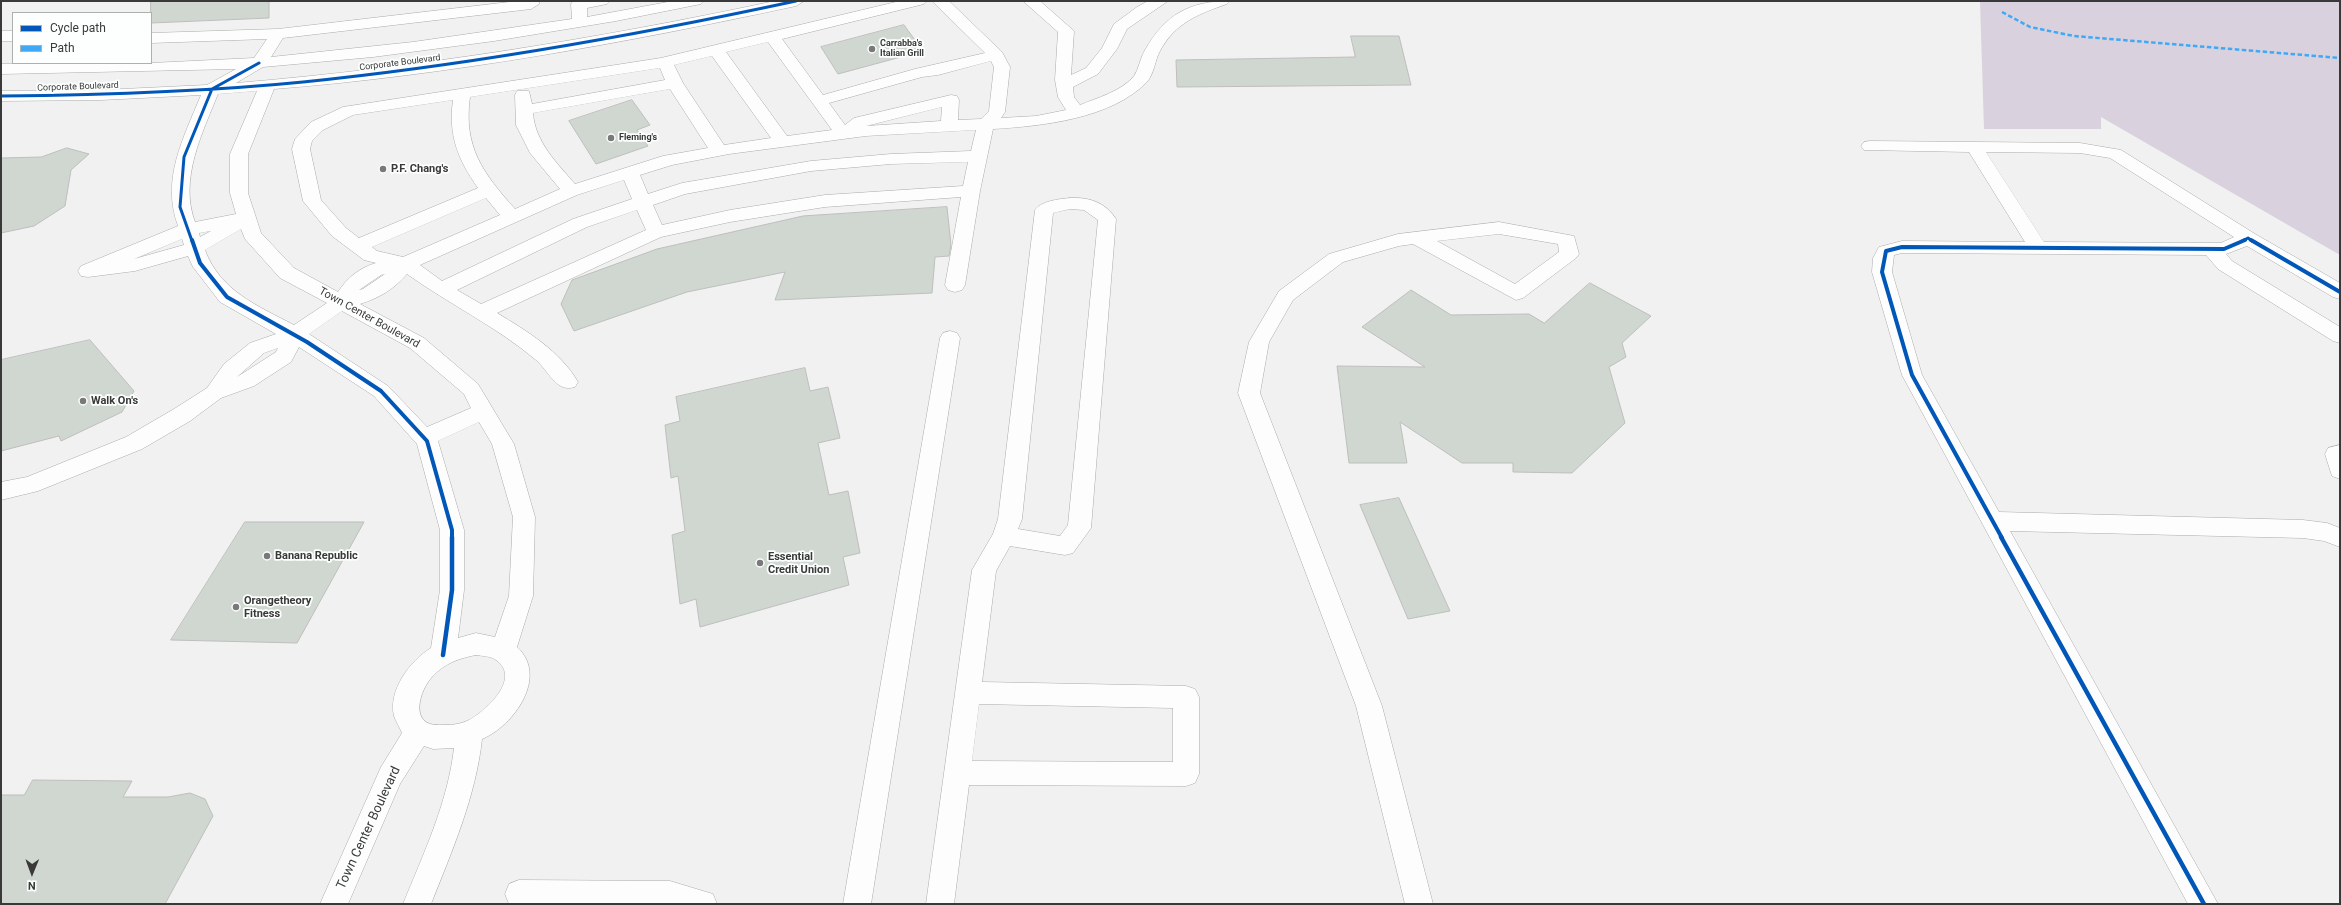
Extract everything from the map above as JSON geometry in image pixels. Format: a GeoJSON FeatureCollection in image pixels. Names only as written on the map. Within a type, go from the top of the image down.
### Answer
{"type":"FeatureCollection","features":[{"type":"Feature","properties":{"kind":"street"},"geometry":{"type":"LineString","coordinates":[[152,38],[278,34],[473,6],[531,4],[531,1]]}},
{"type":"Feature","properties":{"kind":"street"},"geometry":{"type":"LineString","coordinates":[[580,22],[580,4],[602,1]]}},
{"type":"Feature","properties":{"kind":"street","name":"Corporate Boulevard"},"geometry":{"type":"LineString","coordinates":[[1,69],[84,69],[259,63],[464,40],[580,22],[666,4],[696,1]]}},
{"type":"Feature","properties":{"kind":"street","name":"Corporate Boulevard"},"geometry":{"type":"LineString","coordinates":[[1,96],[148,93],[268,85],[363,76],[504,58],[623,38],[796,1]]}},
{"type":"Feature","properties":{"kind":"street"},"geometry":{"type":"LineString","coordinates":[[568,382],[546,356],[519,336],[440,288],[405,264],[371,256],[339,232],[312,201],[301,149],[304,139],[317,126],[349,111],[665,62],[919,1]]}},
{"type":"Feature","properties":{"kind":"street"},"geometry":{"type":"LineString","coordinates":[[940,1],[996,55],[1002,67],[997,112],[986,124],[978,156],[955,285]]}},
{"type":"Feature","properties":{"kind":"street"},"geometry":{"type":"LineString","coordinates":[[1031,1],[1066,31],[1064,85],[1066,97],[1077,113]]}},
{"type":"Feature","properties":{"kind":"street"},"geometry":{"type":"LineString","coordinates":[[1064,85],[1092,71],[1109,49],[1120,27],[1142,10],[1160,1]]}},
{"type":"Feature","properties":{"kind":"street"},"geometry":{"type":"LineString","coordinates":[[1,490],[30,484],[134,443],[182,415],[214,393],[247,381],[284,357],[294,335],[342,302],[370,294],[389,282],[405,264],[571,191],[669,160],[720,151],[843,134],[1036,121],[1077,113],[1120,94],[1141,78],[1152,51],[1170,25],[1200,9],[1222,1]]}},
{"type":"Feature","properties":{"kind":"street"},"geometry":{"type":"LineString","coordinates":[[464,40],[473,6]]}},
{"type":"Feature","properties":{"kind":"street"},"geometry":{"type":"LineString","coordinates":[[278,34],[259,63],[212,89],[184,157],[180,207],[200,262],[227,297],[294,335],[381,391],[427,441],[452,530],[452,590],[443,655]]}},
{"type":"Feature","properties":{"kind":"street"},"geometry":{"type":"LineString","coordinates":[[1,36],[12,36]]}},
{"type":"Feature","properties":{"kind":"street"},"geometry":{"type":"LineString","coordinates":[[772,36],[843,134]]}},
{"type":"Feature","properties":{"kind":"street"},"geometry":{"type":"LineString","coordinates":[[716,50],[782,142]]}},
{"type":"Feature","properties":{"kind":"street"},"geometry":{"type":"LineString","coordinates":[[819,101],[920,72],[953,66],[996,55]]}},
{"type":"Feature","properties":{"kind":"street"},"geometry":{"type":"LineString","coordinates":[[665,62],[675,83],[720,151]]}},
{"type":"Feature","properties":{"kind":"street"},"geometry":{"type":"LineString","coordinates":[[259,63],[268,85]]}},
{"type":"Feature","properties":{"kind":"street"},"geometry":{"type":"LineString","coordinates":[[949,126],[955,77],[953,66]]}},
{"type":"Feature","properties":{"kind":"street"},"geometry":{"type":"LineString","coordinates":[[524,110],[675,83]]}},
{"type":"Feature","properties":{"kind":"street"},"geometry":{"type":"LineString","coordinates":[[522,84],[525,125],[539,153],[571,191]]}},
{"type":"Feature","properties":{"kind":"street","name":"Town Center Boulevard"},"geometry":{"type":"LineString","coordinates":[[268,85],[239,154],[239,193],[252,235],[287,273],[417,343],[471,389],[503,444],[524,517],[521,596],[504,649]]}},
{"type":"Feature","properties":{"kind":"street"},"geometry":{"type":"LineString","coordinates":[[462,94],[459,121],[462,144],[478,177],[512,217]]}},
{"type":"Feature","properties":{"kind":"street"},"geometry":{"type":"LineString","coordinates":[[843,134],[860,122],[951,100]]}},
{"type":"Feature","properties":{"kind":"street"},"geometry":{"type":"LineString","coordinates":[[1870,146],[2080,148],[2115,154],[2248,238],[2340,292]]}},
{"type":"Feature","properties":{"kind":"street"},"geometry":{"type":"LineString","coordinates":[[1974,147],[2039,248]]}},
{"type":"Feature","properties":{"kind":"street"},"geometry":{"type":"LineString","coordinates":[[440,288],[580,223],[682,189],[811,166],[891,159],[978,156]]}},
{"type":"Feature","properties":{"kind":"street"},"geometry":{"type":"LineString","coordinates":[[630,173],[656,232]]}},
{"type":"Feature","properties":{"kind":"street"},"geometry":{"type":"LineString","coordinates":[[357,246],[489,190]]}},
{"type":"Feature","properties":{"kind":"street"},"geometry":{"type":"LineString","coordinates":[[480,313],[656,232],[730,216],[825,201],[972,191]]}},
{"type":"Feature","properties":{"kind":"street"},"geometry":{"type":"LineString","coordinates":[[940,904],[984,570],[1004,536],[1010,520],[1044,210],[1059,204],[1077,204],[1095,208],[1107,219],[1079,528],[1065,546],[1004,536]]}},
{"type":"Feature","properties":{"kind":"street"},"geometry":{"type":"LineString","coordinates":[[191,238],[247,218]]}},
{"type":"Feature","properties":{"kind":"street"},"geometry":{"type":"LineString","coordinates":[[1416,238],[1516,293],[1570,254],[1567,240],[1498,228],[1398,240],[1336,258],[1286,296],[1259,342],[1249,393],[1369,706],[1419,904]]}},
{"type":"Feature","properties":{"kind":"street"},"geometry":{"type":"LineString","coordinates":[[2204,904],[1912,375],[1882,272],[1883,258],[1886,251],[1902,247],[2224,249],[2248,238]]}},
{"type":"Feature","properties":{"kind":"street"},"geometry":{"type":"LineString","coordinates":[[2211,249],[2225,265],[2340,336]]}},
{"type":"Feature","properties":{"kind":"street"},"geometry":{"type":"LineString","coordinates":[[857,904],[950,338]]}},
{"type":"Feature","properties":{"kind":"street"},"geometry":{"type":"LineString","coordinates":[[424,438],[484,411]]}},
{"type":"Feature","properties":{"kind":"street"},"geometry":{"type":"LineString","coordinates":[[2340,453],[2336,454],[2340,470]]}},
{"type":"Feature","properties":{"kind":"street"},"geometry":{"type":"LineString","coordinates":[[1993,521],[2303,529],[2327,532],[2340,538]]}},
{"type":"Feature","properties":{"kind":"street"},"geometry":{"type":"LineString","coordinates":[[476,644],[491,645],[504,649],[512,656],[517,665],[519,679],[514,695],[503,710],[487,723],[469,733],[450,737],[432,737],[418,732],[407,720],[405,704],[407,697],[411,685],[424,668],[443,655],[459,648],[476,644]]}},
{"type":"Feature","properties":{"kind":"street"},"geometry":{"type":"LineString","coordinates":[[957,773],[1186,774],[1186,697],[968,693]]}},
{"type":"Feature","properties":{"kind":"street","name":"Town Center Boulevard"},"geometry":{"type":"LineString","coordinates":[[334,904],[390,776],[418,732]]}},
{"type":"Feature","properties":{"kind":"street"},"geometry":{"type":"LineString","coordinates":[[417,904],[439,849],[465,769],[469,733]]}},
{"type":"Feature","properties":{"kind":"street"},"geometry":{"type":"LineString","coordinates":[[519,894],[670,895],[703,904]]}},
{"type":"Feature","properties":{"kind":"shaded area"},"geometry":{"type":"Polygon","coordinates":[[[1980,1],[2340,1],[2340,255],[2101,117],[2101,129],[1984,129],[1980,1]]]}},
{"type":"Feature","properties":{"kind":"building"},"geometry":{"type":"Polygon","coordinates":[[[151,1],[269,1],[269,18],[152,23],[151,1]]]}},
{"type":"Feature","properties":{"kind":"building","name":"Carrabba's Italian Grill"},"geometry":{"type":"Polygon","coordinates":[[[904,25],[923,51],[838,74],[821,47],[904,25]]]}},
{"type":"Feature","properties":{"kind":"building"},"geometry":{"type":"Polygon","coordinates":[[[1351,36],[1399,36],[1411,85],[1177,87],[1176,60],[1355,57],[1351,36]]]}},
{"type":"Feature","properties":{"kind":"building","name":"Fleming's"},"geometry":{"type":"Polygon","coordinates":[[[632,100],[650,125],[637,130],[648,146],[596,164],[569,121],[632,100]]]}},
{"type":"Feature","properties":{"kind":"building"},"geometry":{"type":"Polygon","coordinates":[[[67,148],[89,154],[71,170],[65,206],[34,226],[1,233],[1,158],[41,157],[67,148]]]}},
{"type":"Feature","properties":{"kind":"building"},"geometry":{"type":"Polygon","coordinates":[[[947,207],[951,245],[949,256],[935,257],[932,293],[775,300],[785,272],[687,292],[574,331],[561,304],[572,280],[657,249],[803,216],[947,207]]]}},
{"type":"Feature","properties":{"kind":"building"},"geometry":{"type":"Polygon","coordinates":[[[1590,283],[1651,316],[1622,343],[1626,357],[1609,367],[1625,423],[1572,473],[1513,472],[1513,463],[1462,463],[1400,422],[1407,463],[1349,463],[1337,366],[1425,367],[1362,327],[1411,290],[1451,315],[1529,314],[1544,323],[1590,283]]]}},
{"type":"Feature","properties":{"kind":"building"},"geometry":{"type":"Polygon","coordinates":[[[90,340],[134,391],[122,412],[61,441],[59,436],[1,451],[1,360],[90,340]]]}},
{"type":"Feature","properties":{"kind":"building"},"geometry":{"type":"Polygon","coordinates":[[[805,368],[810,391],[828,387],[840,438],[818,443],[829,495],[848,491],[860,553],[843,557],[849,585],[700,627],[696,599],[680,604],[672,535],[685,531],[678,476],[671,478],[665,425],[680,421],[676,397],[805,368]]]}},
{"type":"Feature","properties":{"kind":"building"},"geometry":{"type":"Polygon","coordinates":[[[1399,498],[1450,611],[1408,619],[1360,505],[1399,498]]]}},
{"type":"Feature","properties":{"kind":"building"},"geometry":{"type":"Polygon","coordinates":[[[245,522],[364,522],[297,643],[171,640],[245,522]]]}},
{"type":"Feature","properties":{"kind":"building"},"geometry":{"type":"Polygon","coordinates":[[[33,780],[132,781],[123,797],[168,797],[190,793],[205,799],[213,816],[165,904],[1,904],[1,795],[24,795],[33,780]]]}},
{"type":"Feature","properties":{"kind":"marked path"},"geometry":{"type":"LineString","coordinates":[[2002,12],[2030,27],[2074,36],[2340,58]]}},
{"type":"Feature","properties":{"kind":"cycle path"},"geometry":{"type":"LineString","coordinates":[[1,96],[101,95],[201,90],[301,82],[401,71],[500,58],[599,41],[796,1]]}},
{"type":"Feature","properties":{"kind":"cycle path"},"geometry":{"type":"LineString","coordinates":[[259,63],[212,89],[184,157],[180,207],[200,263],[227,297],[307,342],[381,391],[427,441],[452,530],[452,590],[443,655]]}},
{"type":"Feature","properties":{"kind":"cycle path"},"geometry":{"type":"LineString","coordinates":[[2204,904],[1912,375],[1882,272],[1883,258],[1886,251],[1902,247],[2224,249],[2248,238],[2340,292]]}},
{"type":"Feature","properties":{"kind":"place","name":"Carrabba's Italian Grill"},"geometry":{"type":"Point","coordinates":[872,49]}},
{"type":"Feature","properties":{"kind":"place","name":"Fleming's"},"geometry":{"type":"Point","coordinates":[611,138]}},
{"type":"Feature","properties":{"kind":"place","name":"P.F. Chang's"},"geometry":{"type":"Point","coordinates":[383,169]}},
{"type":"Feature","properties":{"kind":"place","name":"Walk On's"},"geometry":{"type":"Point","coordinates":[83,401]}},
{"type":"Feature","properties":{"kind":"place","name":"Banana Republic"},"geometry":{"type":"Point","coordinates":[267,556]}},
{"type":"Feature","properties":{"kind":"place","name":"Essential Credit Union"},"geometry":{"type":"Point","coordinates":[760,563]}},
{"type":"Feature","properties":{"kind":"place","name":"Orangetheory Fitness"},"geometry":{"type":"Point","coordinates":[236,607]}}]}
